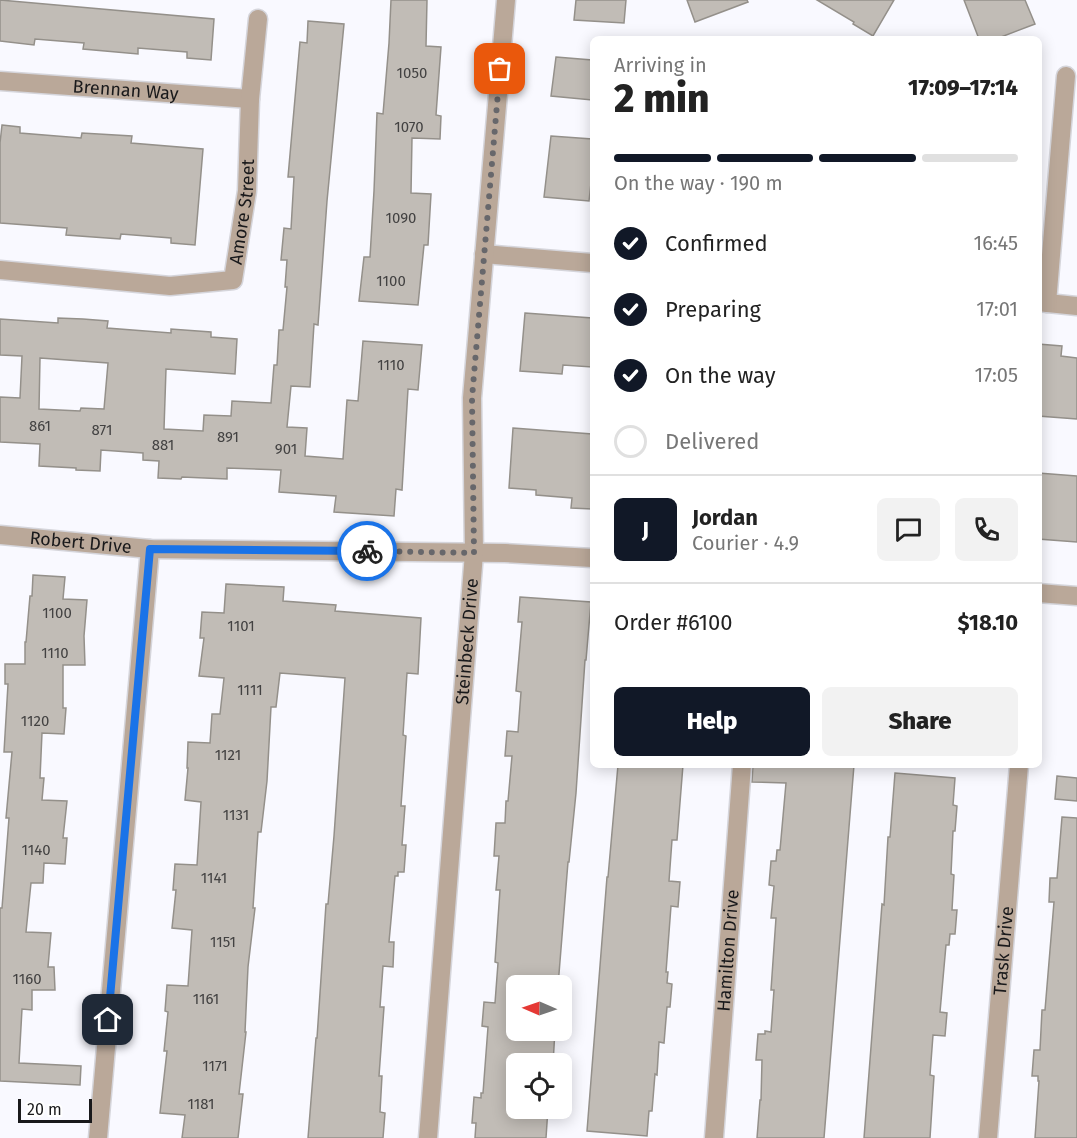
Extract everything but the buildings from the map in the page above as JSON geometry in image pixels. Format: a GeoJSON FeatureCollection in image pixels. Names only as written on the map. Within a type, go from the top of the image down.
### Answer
{"type":"FeatureCollection","features":[{"type":"Feature","properties":{"kind":"street","name":"Steinbeck Drive"},"geometry":{"type":"LineString","coordinates":[[428,1138],[474,553],[472,398],[506,0]]}},
{"type":"Feature","properties":{"kind":"street","name":"Amore Street"},"geometry":{"type":"LineString","coordinates":[[0,270],[170,286],[233,280],[247,191],[250,99],[258,19]]}},
{"type":"Feature","properties":{"kind":"street"},"geometry":{"type":"LineString","coordinates":[[1066,76],[1042,302],[1077,306]]}},
{"type":"Feature","properties":{"kind":"street","name":"Brennan Way"},"geometry":{"type":"LineString","coordinates":[[0,81],[250,99]]}},
{"type":"Feature","properties":{"kind":"street"},"geometry":{"type":"LineString","coordinates":[[484,255],[590,263]]}},
{"type":"Feature","properties":{"kind":"street","name":"Robert Drive"},"geometry":{"type":"LineString","coordinates":[[0,535],[150,549],[474,553],[590,558]]}},
{"type":"Feature","properties":{"kind":"street"},"geometry":{"type":"LineString","coordinates":[[98,1138],[150,549]]}},
{"type":"Feature","properties":{"kind":"street"},"geometry":{"type":"LineString","coordinates":[[1042,592],[1077,596]]}},
{"type":"Feature","properties":{"kind":"street","name":"Hamilton Drive"},"geometry":{"type":"LineString","coordinates":[[714,1138],[742,768]]}},
{"type":"Feature","properties":{"kind":"street","name":"Trask Drive"},"geometry":{"type":"LineString","coordinates":[[988,1138],[1019,768]]}},
{"type":"Feature","properties":{"kind":"way so far"},"geometry":{"type":"LineString","coordinates":[[367,551],[474,553],[472,398],[500,69]]}},
{"type":"Feature","properties":{"kind":"route"},"geometry":{"type":"LineString","coordinates":[[108,1020],[150,549],[367,551]]}}]}
